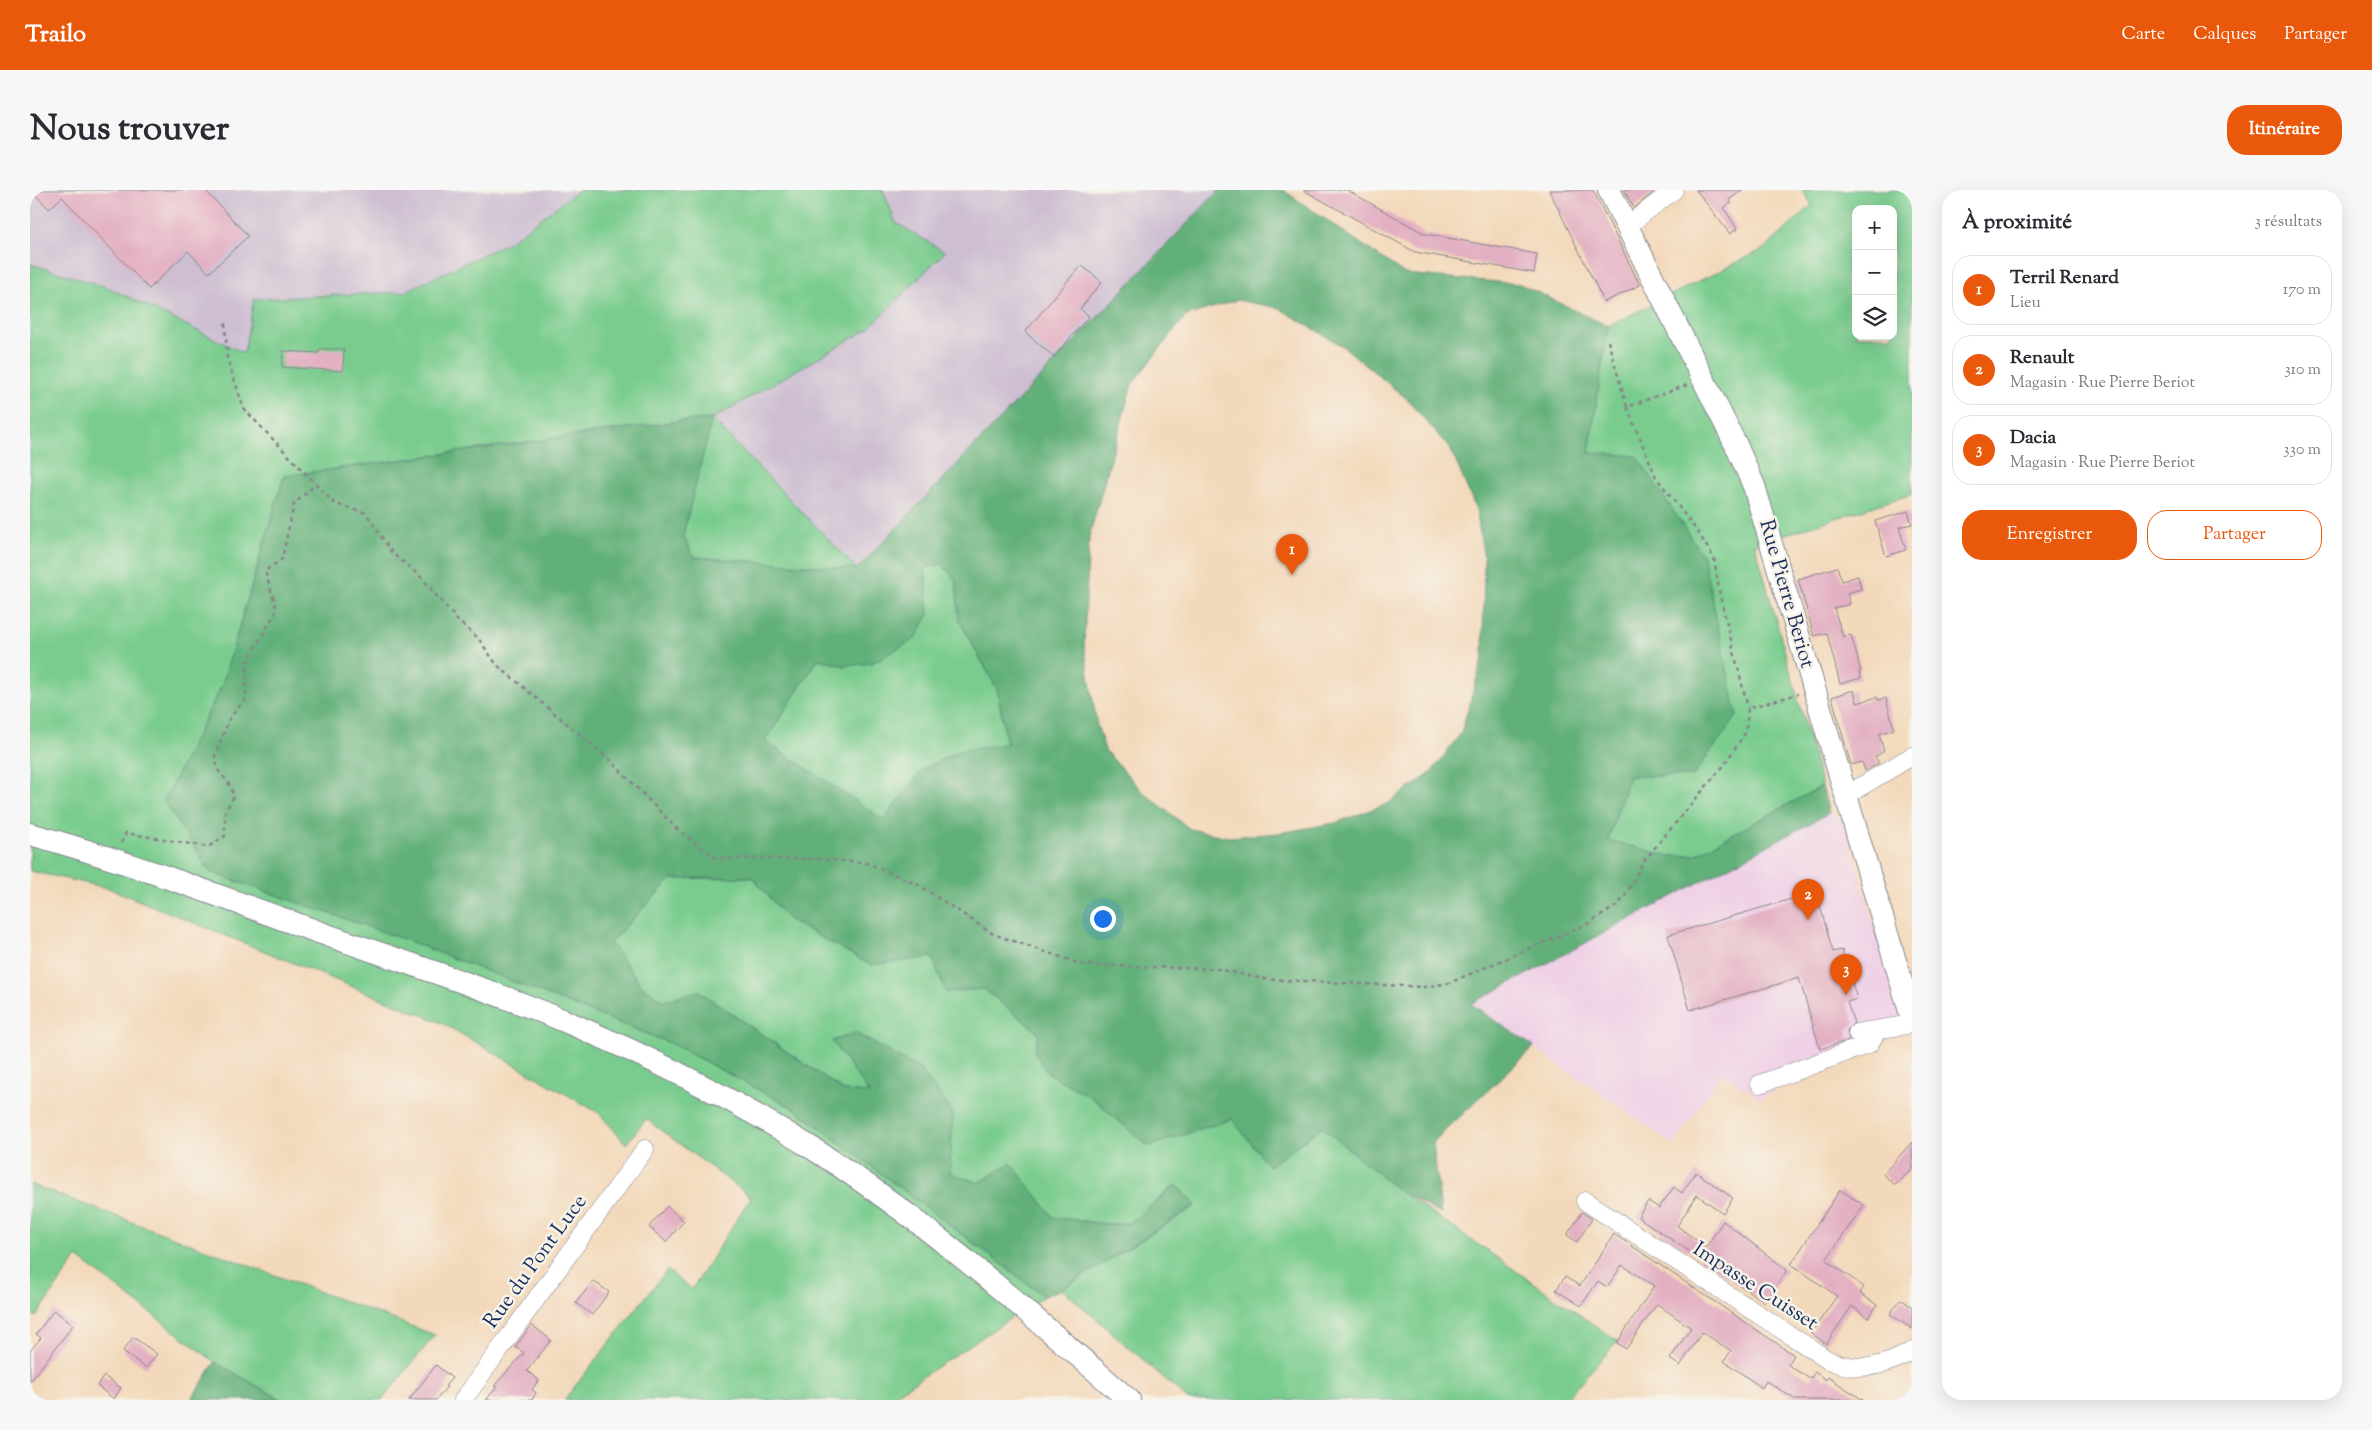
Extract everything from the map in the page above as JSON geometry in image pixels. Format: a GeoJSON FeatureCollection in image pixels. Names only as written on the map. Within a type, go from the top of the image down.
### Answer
{"type":"FeatureCollection","features":[{"type":"Feature","properties":{"kind":"main road","name":"Rue Pierre Beriot"},"geometry":{"type":"LineString","coordinates":[[1609,190],[1703,378],[1754,486],[1912,1018]]}},
{"type":"Feature","properties":{"kind":"main road"},"geometry":{"type":"LineString","coordinates":[[30,834],[113,860],[525,1005],[634,1052],[713,1090],[815,1150],[913,1218],[997,1286],[1129,1400]]}},
{"type":"Feature","properties":{"kind":"street"},"geometry":{"type":"LineString","coordinates":[[1627,226],[1674,190]]}},
{"type":"Feature","properties":{"kind":"street"},"geometry":{"type":"LineString","coordinates":[[1845,796],[1912,756]]}},
{"type":"Feature","properties":{"kind":"street"},"geometry":{"type":"LineString","coordinates":[[1857,1033],[1912,1024]]}},
{"type":"Feature","properties":{"kind":"street"},"geometry":{"type":"LineString","coordinates":[[1760,1084],[1869,1044],[1878,1030]]}},
{"type":"Feature","properties":{"kind":"street","name":"Rue du Pont Luce"},"geometry":{"type":"LineString","coordinates":[[463,1400],[645,1149]]}},
{"type":"Feature","properties":{"kind":"street","name":"Impasse Cuisset"},"geometry":{"type":"LineString","coordinates":[[1585,1201],[1828,1360],[1846,1366],[1874,1367],[1892,1362],[1912,1351]]}},
{"type":"Feature","properties":{"kind":"path"},"geometry":{"type":"LineString","coordinates":[[225,324],[228,358],[244,409],[335,504],[366,513],[392,553],[421,577],[458,621],[478,638],[497,665],[610,760],[676,828],[715,858],[824,859],[868,863],[919,885],[993,934],[1084,965],[1218,969],[1263,979],[1426,987],[1449,983],[1589,923],[1618,905],[1627,893],[1643,862],[1724,765],[1746,732],[1748,708],[1720,596],[1714,558],[1697,531],[1656,477],[1627,407],[1608,341]]}},
{"type":"Feature","properties":{"kind":"path"},"geometry":{"type":"LineString","coordinates":[[1627,407],[1703,378]]}},
{"type":"Feature","properties":{"kind":"path"},"geometry":{"type":"LineString","coordinates":[[113,860],[126,833],[208,847],[225,836],[225,812],[234,796],[228,782],[218,770],[215,756],[230,716],[246,699],[247,662],[277,610],[266,571],[282,559],[294,504],[316,484]]}},
{"type":"Feature","properties":{"kind":"path"},"geometry":{"type":"LineString","coordinates":[[1748,708],[1814,690]]}},
{"type":"Feature","properties":{"kind":"shaded area"},"geometry":{"type":"Polygon","coordinates":[[[30,190],[1219,190],[1010,413],[857,569],[712,419],[284,476],[30,307],[30,190]]]}},
{"type":"Feature","properties":{"kind":"shaded area"},"geometry":{"type":"Polygon","coordinates":[[[1829,813],[1843,820],[1904,1029],[1760,1098],[1721,1073],[1674,1145],[1471,1004],[1829,813]]]}},
{"type":"Feature","properties":{"kind":"green space"},"geometry":{"type":"Polygon","coordinates":[[[579,190],[883,190],[896,223],[945,252],[868,329],[712,419],[857,569],[694,557],[683,535],[711,419],[679,421],[284,476],[222,685],[164,801],[210,872],[409,941],[670,1043],[795,1109],[1044,1296],[887,1400],[564,1400],[667,1270],[692,1289],[751,1197],[646,1119],[626,1144],[599,1113],[442,1023],[108,888],[30,871],[30,264],[107,287],[244,353],[254,299],[404,292],[509,242],[579,190]]]}},
{"type":"Feature","properties":{"kind":"green space"},"geometry":{"type":"Polygon","coordinates":[[[1219,190],[1283,190],[1405,274],[1520,284],[1608,326],[1589,452],[1637,456],[1703,556],[1737,716],[1693,776],[1629,776],[1608,840],[1668,856],[1695,855],[1822,786],[1829,813],[1471,1004],[1534,1047],[1433,1142],[1441,1214],[1397,1189],[1322,1127],[1269,1166],[1232,1119],[1148,1146],[1091,1097],[1047,1073],[1034,1050],[1039,1033],[984,989],[946,992],[932,957],[871,965],[788,919],[752,877],[671,879],[610,942],[642,986],[663,1001],[698,991],[844,1091],[869,1093],[832,1041],[855,1033],[921,1070],[953,1113],[950,1173],[979,1183],[1011,1163],[1053,1217],[1106,1224],[1130,1223],[1175,1185],[1196,1205],[1062,1289],[1044,1296],[795,1109],[670,1043],[409,941],[210,872],[164,801],[222,685],[284,476],[679,421],[712,419],[683,535],[694,557],[857,569],[1219,190]],[[1237,300],[1186,316],[1132,384],[1089,537],[1084,645],[1097,725],[1105,750],[1142,791],[1190,829],[1229,837],[1279,833],[1335,823],[1387,804],[1431,773],[1461,733],[1483,657],[1484,559],[1476,509],[1451,450],[1408,400],[1344,347],[1279,308],[1237,300]],[[942,564],[925,568],[929,614],[915,639],[872,663],[845,666],[818,659],[765,741],[884,820],[923,769],[959,751],[1007,744],[997,689],[959,620],[956,581],[942,564]]]}},
{"type":"Feature","properties":{"kind":"green space"},"geometry":{"type":"Polygon","coordinates":[[[1802,190],[1912,190],[1912,494],[1755,544],[1822,786],[1695,855],[1668,856],[1608,840],[1629,776],[1693,776],[1589,452],[1608,326],[1766,248],[1812,205],[1802,190]]]}},
{"type":"Feature","properties":{"kind":"green space"},"geometry":{"type":"Polygon","coordinates":[[[942,564],[956,580],[959,620],[997,689],[1007,745],[959,751],[923,769],[884,820],[765,741],[818,659],[845,666],[929,614],[925,568],[942,564]]]}},
{"type":"Feature","properties":{"kind":"green space"},"geometry":{"type":"Polygon","coordinates":[[[752,877],[788,919],[871,965],[932,957],[946,992],[984,989],[1039,1033],[1047,1073],[1091,1097],[1148,1146],[1232,1119],[1269,1166],[1322,1127],[1397,1189],[1618,1341],[1566,1398],[1568,1400],[1189,1400],[1062,1289],[1196,1206],[1176,1185],[1130,1223],[1106,1224],[1052,1217],[1011,1163],[979,1183],[949,1173],[953,1114],[921,1070],[855,1033],[832,1041],[869,1093],[844,1091],[699,991],[663,1001],[642,986],[610,943],[671,879],[752,877]]]}},
{"type":"Feature","properties":{"kind":"green space"},"geometry":{"type":"Polygon","coordinates":[[[30,1184],[435,1335],[382,1400],[282,1400],[215,1362],[77,1257],[36,1317],[30,1312],[30,1184]]]}},
{"type":"Feature","properties":{"kind":"green space"},"geometry":{"type":"Polygon","coordinates":[[[215,1362],[282,1400],[191,1400],[215,1362]]]}},
{"type":"Feature","properties":{"kind":"building"},"geometry":{"type":"Polygon","coordinates":[[[31,190],[205,190],[248,236],[209,273],[188,251],[149,289],[62,197],[49,209],[31,190]]]}},
{"type":"Feature","properties":{"kind":"building"},"geometry":{"type":"Polygon","coordinates":[[[1303,190],[1347,190],[1425,234],[1537,254],[1534,273],[1415,252],[1303,190]]]}},
{"type":"Feature","properties":{"kind":"building"},"geometry":{"type":"Polygon","coordinates":[[[1549,190],[1593,190],[1640,285],[1604,302],[1549,190]]]}},
{"type":"Feature","properties":{"kind":"building"},"geometry":{"type":"Polygon","coordinates":[[[1624,190],[1651,190],[1653,193],[1634,208],[1624,190]]]}},
{"type":"Feature","properties":{"kind":"building"},"geometry":{"type":"Polygon","coordinates":[[[1696,190],[1742,190],[1729,200],[1731,203],[1724,208],[1737,229],[1730,234],[1696,190]]]}},
{"type":"Feature","properties":{"kind":"building"},"geometry":{"type":"Polygon","coordinates":[[[1081,265],[1102,282],[1080,309],[1089,316],[1054,357],[1025,332],[1081,265]]]}},
{"type":"Feature","properties":{"kind":"building"},"geometry":{"type":"Polygon","coordinates":[[[319,349],[344,349],[343,371],[282,367],[283,351],[319,353],[319,349]]]}},
{"type":"Feature","properties":{"kind":"building"},"geometry":{"type":"Polygon","coordinates":[[[1908,511],[1912,524],[1899,527],[1906,550],[1886,556],[1875,521],[1908,511]]]}},
{"type":"Feature","properties":{"kind":"building"},"geometry":{"type":"Polygon","coordinates":[[[1837,567],[1842,581],[1858,576],[1861,589],[1847,593],[1850,604],[1834,608],[1843,637],[1851,635],[1861,671],[1859,671],[1861,678],[1840,684],[1827,633],[1814,636],[1798,579],[1837,567]]]}},
{"type":"Feature","properties":{"kind":"building"},"geometry":{"type":"Polygon","coordinates":[[[1854,690],[1857,703],[1877,697],[1878,700],[1886,698],[1894,729],[1879,734],[1884,751],[1875,757],[1879,763],[1865,771],[1862,762],[1851,765],[1832,697],[1854,690]]]}},
{"type":"Feature","properties":{"kind":"building"},"geometry":{"type":"Polygon","coordinates":[[[1816,892],[1833,952],[1842,950],[1857,999],[1847,1002],[1854,1023],[1847,1030],[1849,1040],[1820,1049],[1799,978],[1690,1010],[1668,935],[1816,892]]]}},
{"type":"Feature","properties":{"kind":"building"},"geometry":{"type":"Polygon","coordinates":[[[1912,1142],[1912,1169],[1895,1185],[1883,1174],[1912,1142]]]}},
{"type":"Feature","properties":{"kind":"building"},"geometry":{"type":"Polygon","coordinates":[[[1696,1172],[1733,1198],[1723,1213],[1697,1195],[1677,1226],[1706,1247],[1723,1221],[1787,1270],[1765,1302],[1638,1217],[1648,1201],[1659,1208],[1674,1187],[1682,1193],[1696,1172]]]}},
{"type":"Feature","properties":{"kind":"building"},"geometry":{"type":"Polygon","coordinates":[[[1840,1190],[1864,1205],[1826,1260],[1864,1287],[1860,1293],[1877,1305],[1868,1318],[1852,1306],[1826,1344],[1811,1333],[1837,1296],[1791,1264],[1840,1190]]]}},
{"type":"Feature","properties":{"kind":"building"},"geometry":{"type":"Polygon","coordinates":[[[667,1206],[684,1221],[666,1242],[649,1227],[667,1206]]]}},
{"type":"Feature","properties":{"kind":"building"},"geometry":{"type":"Polygon","coordinates":[[[1582,1212],[1592,1219],[1577,1242],[1567,1235],[1582,1212]]]}},
{"type":"Feature","properties":{"kind":"building"},"geometry":{"type":"Polygon","coordinates":[[[1614,1234],[1794,1355],[1788,1365],[1810,1379],[1815,1372],[1826,1380],[1828,1377],[1863,1400],[1796,1400],[1766,1381],[1762,1388],[1724,1361],[1731,1351],[1702,1332],[1680,1366],[1670,1359],[1691,1328],[1657,1304],[1626,1349],[1617,1343],[1654,1286],[1622,1265],[1607,1287],[1598,1281],[1581,1306],[1556,1290],[1565,1277],[1580,1286],[1614,1234]]]}},
{"type":"Feature","properties":{"kind":"building"},"geometry":{"type":"Polygon","coordinates":[[[593,1281],[609,1292],[592,1315],[576,1303],[593,1281]]]}},
{"type":"Feature","properties":{"kind":"building"},"geometry":{"type":"Polygon","coordinates":[[[1901,1299],[1912,1307],[1912,1329],[1890,1314],[1901,1299]]]}},
{"type":"Feature","properties":{"kind":"building"},"geometry":{"type":"Polygon","coordinates":[[[54,1310],[73,1325],[30,1382],[30,1351],[41,1338],[36,1334],[54,1310]]]}},
{"type":"Feature","properties":{"kind":"building"},"geometry":{"type":"Polygon","coordinates":[[[532,1325],[551,1340],[527,1371],[539,1380],[532,1389],[536,1393],[532,1400],[486,1400],[497,1387],[494,1386],[524,1353],[515,1347],[532,1325]]]}},
{"type":"Feature","properties":{"kind":"building"},"geometry":{"type":"Polygon","coordinates":[[[133,1337],[157,1354],[146,1368],[123,1351],[133,1337]]]}},
{"type":"Feature","properties":{"kind":"building"},"geometry":{"type":"Polygon","coordinates":[[[436,1365],[452,1378],[445,1386],[447,1387],[436,1400],[409,1400],[436,1365]]]}},
{"type":"Feature","properties":{"kind":"building"},"geometry":{"type":"Polygon","coordinates":[[[104,1376],[121,1388],[114,1399],[97,1386],[104,1376]]]}},
{"type":"Feature","properties":{"kind":"place","name":"Terril Renard"},"geometry":{"type":"Point","coordinates":[1292,575]}},
{"type":"Feature","properties":{"kind":"place","name":"Renault"},"geometry":{"type":"Point","coordinates":[1808,920]}},
{"type":"Feature","properties":{"kind":"place","name":"Dacia"},"geometry":{"type":"Point","coordinates":[1846,995]}}]}
